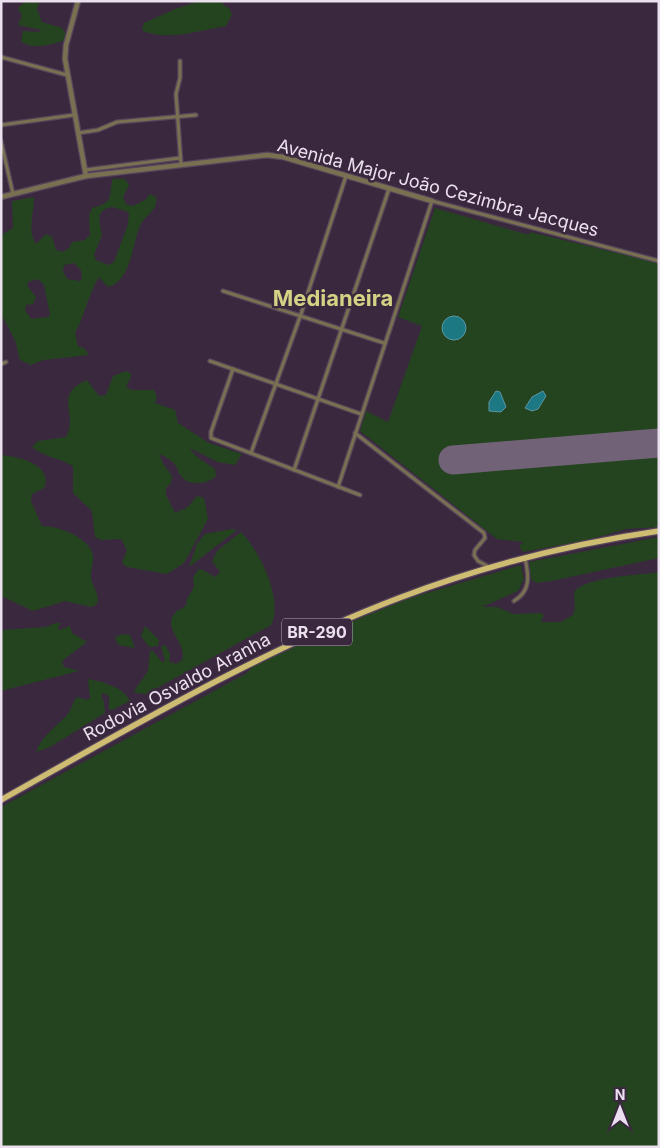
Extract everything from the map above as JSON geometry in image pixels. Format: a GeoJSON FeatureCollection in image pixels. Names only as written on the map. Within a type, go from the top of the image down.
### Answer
{"type":"FeatureCollection","features":[{"type":"Feature","properties":{"kind":"highway","name":"Rodovia Osvaldo Aranha"},"geometry":{"type":"LineString","coordinates":[[1,800],[259,659],[399,598],[525,558],[621,537],[659,531]]}},
{"type":"Feature","properties":{"kind":"street"},"geometry":{"type":"LineString","coordinates":[[78,1],[66,45],[67,75],[86,176]]}},
{"type":"Feature","properties":{"kind":"street"},"geometry":{"type":"LineString","coordinates":[[1,57],[67,75]]}},
{"type":"Feature","properties":{"kind":"street"},"geometry":{"type":"LineString","coordinates":[[180,61],[180,78],[176,94],[181,164]]}},
{"type":"Feature","properties":{"kind":"street"},"geometry":{"type":"LineString","coordinates":[[1,125],[74,114]]}},
{"type":"Feature","properties":{"kind":"street"},"geometry":{"type":"LineString","coordinates":[[78,133],[98,130],[117,122],[196,116]]}},
{"type":"Feature","properties":{"kind":"street"},"geometry":{"type":"LineString","coordinates":[[1,141],[13,194]]}},
{"type":"Feature","properties":{"kind":"street","name":"Avenida Major João Cezimbra Jacques"},"geometry":{"type":"LineString","coordinates":[[1,197],[86,176],[267,155],[283,157],[432,201],[659,261]]}},
{"type":"Feature","properties":{"kind":"street"},"geometry":{"type":"LineString","coordinates":[[84,170],[180,158]]}},
{"type":"Feature","properties":{"kind":"street"},"geometry":{"type":"LineString","coordinates":[[252,453],[301,314],[346,176]]}},
{"type":"Feature","properties":{"kind":"street"},"geometry":{"type":"LineString","coordinates":[[294,470],[389,188]]}},
{"type":"Feature","properties":{"kind":"street"},"geometry":{"type":"LineString","coordinates":[[338,487],[354,433],[432,201]]}},
{"type":"Feature","properties":{"kind":"street"},"geometry":{"type":"LineString","coordinates":[[223,291],[301,314],[384,343]]}},
{"type":"Feature","properties":{"kind":"street"},"geometry":{"type":"LineString","coordinates":[[210,361],[361,414]]}},
{"type":"Feature","properties":{"kind":"street"},"geometry":{"type":"LineString","coordinates":[[1,364],[6,362]]}},
{"type":"Feature","properties":{"kind":"street"},"geometry":{"type":"LineString","coordinates":[[233,369],[211,432],[211,438],[360,496]]}},
{"type":"Feature","properties":{"kind":"street"},"geometry":{"type":"LineString","coordinates":[[354,433],[484,533],[485,538],[475,550],[474,555],[478,561],[489,568]]}},
{"type":"Feature","properties":{"kind":"street"},"geometry":{"type":"LineString","coordinates":[[514,601],[522,596],[527,588],[529,577],[525,558]]}},
{"type":"Feature","properties":{"kind":"shaded area"},"geometry":{"type":"Polygon","coordinates":[[[25,1],[40,1],[37,9],[42,22],[62,28],[66,34],[63,41],[31,46],[21,41],[23,31],[39,32],[41,30],[18,25],[22,16],[18,8],[25,1]]]}},
{"type":"Feature","properties":{"kind":"shaded area"},"geometry":{"type":"Polygon","coordinates":[[[200,1],[224,1],[223,5],[229,8],[232,14],[226,26],[172,35],[161,35],[142,30],[144,23],[175,9],[200,1]]]}},
{"type":"Feature","properties":{"kind":"shaded area"},"geometry":{"type":"Polygon","coordinates":[[[112,179],[125,179],[129,185],[123,197],[126,204],[133,206],[145,200],[150,194],[156,197],[156,202],[153,210],[140,226],[130,261],[122,278],[108,287],[99,277],[92,291],[75,333],[78,346],[85,349],[89,355],[43,360],[31,365],[20,360],[15,340],[1,314],[1,235],[13,228],[12,201],[34,197],[31,228],[33,239],[36,244],[46,234],[52,237],[56,250],[63,252],[69,248],[72,242],[85,240],[90,235],[89,215],[92,208],[107,202],[109,199],[112,179]],[[112,207],[100,214],[102,235],[94,255],[96,260],[108,265],[114,262],[128,224],[129,212],[112,207]],[[74,263],[64,265],[63,271],[67,279],[79,281],[82,279],[81,270],[74,263]],[[38,279],[28,282],[27,285],[36,297],[33,304],[26,305],[25,310],[31,319],[48,317],[50,315],[44,285],[38,279]]]}},
{"type":"Feature","properties":{"kind":"shaded area"},"geometry":{"type":"Polygon","coordinates":[[[435,208],[529,235],[530,232],[659,263],[659,527],[626,529],[588,540],[523,552],[519,546],[524,542],[497,539],[360,431],[366,411],[388,422],[422,326],[398,317],[435,208]]]}},
{"type":"Feature","properties":{"kind":"shaded area"},"geometry":{"type":"Polygon","coordinates":[[[454,316],[462,320],[466,328],[462,336],[454,340],[446,336],[442,328],[446,320],[454,316]]]}},
{"type":"Feature","properties":{"kind":"shaded area"},"geometry":{"type":"Polygon","coordinates":[[[126,371],[132,374],[126,387],[132,390],[154,390],[157,397],[155,403],[175,410],[178,423],[209,443],[242,454],[235,465],[218,462],[189,448],[197,457],[215,469],[216,476],[203,483],[193,483],[180,475],[172,461],[159,454],[172,476],[171,483],[166,488],[166,495],[175,513],[188,507],[197,496],[204,498],[208,519],[184,563],[167,574],[127,567],[122,563],[127,550],[121,539],[101,540],[95,537],[92,511],[73,493],[73,466],[32,447],[38,441],[66,437],[70,420],[68,398],[77,386],[87,380],[99,396],[106,395],[113,376],[126,371]]]}},
{"type":"Feature","properties":{"kind":"shaded area"},"geometry":{"type":"Polygon","coordinates":[[[496,391],[500,392],[506,407],[501,412],[489,411],[489,402],[496,391]]]}},
{"type":"Feature","properties":{"kind":"shaded area"},"geometry":{"type":"Polygon","coordinates":[[[543,391],[546,396],[538,409],[532,411],[525,408],[532,397],[543,391]]]}},
{"type":"Feature","properties":{"kind":"shaded area"},"geometry":{"type":"Polygon","coordinates":[[[1,455],[16,457],[33,463],[44,473],[46,480],[44,488],[32,494],[31,501],[42,526],[64,530],[86,543],[90,549],[93,555],[91,578],[97,594],[97,604],[91,607],[65,601],[33,611],[1,596],[1,455]]]}},
{"type":"Feature","properties":{"kind":"shaded area"},"geometry":{"type":"Polygon","coordinates":[[[232,529],[237,530],[189,567],[197,544],[205,534],[232,529]]]}},
{"type":"Feature","properties":{"kind":"shaded area"},"geometry":{"type":"Polygon","coordinates":[[[241,532],[255,551],[268,576],[274,602],[274,615],[271,625],[152,691],[146,694],[136,693],[134,691],[148,671],[150,651],[153,651],[162,662],[165,661],[161,646],[165,645],[170,654],[169,661],[176,664],[182,660],[181,647],[172,629],[172,618],[177,611],[186,605],[187,599],[194,587],[193,577],[199,569],[215,577],[220,572],[212,561],[218,550],[241,532]]]}},
{"type":"Feature","properties":{"kind":"shaded area"},"geometry":{"type":"Polygon","coordinates":[[[659,537],[659,558],[551,581],[536,583],[531,579],[529,562],[659,537]]]}},
{"type":"Feature","properties":{"kind":"shaded area"},"geometry":{"type":"Polygon","coordinates":[[[521,565],[524,579],[518,591],[482,607],[497,607],[514,614],[540,613],[544,615],[541,622],[561,622],[573,615],[575,608],[574,593],[588,583],[659,572],[659,1147],[1,1147],[1,807],[247,673],[252,667],[335,628],[410,598],[521,565]]]}},
{"type":"Feature","properties":{"kind":"shaded area"},"geometry":{"type":"Polygon","coordinates":[[[61,623],[58,627],[59,630],[70,626],[72,633],[87,642],[62,661],[64,667],[79,671],[1,691],[1,630],[46,627],[61,623]]]}},
{"type":"Feature","properties":{"kind":"shaded area"},"geometry":{"type":"Polygon","coordinates":[[[145,626],[159,640],[158,646],[149,647],[141,636],[145,626]]]}},
{"type":"Feature","properties":{"kind":"shaded area"},"geometry":{"type":"Polygon","coordinates":[[[130,635],[135,648],[119,645],[115,639],[117,636],[130,635]]]}},
{"type":"Feature","properties":{"kind":"shaded area"},"geometry":{"type":"Polygon","coordinates":[[[88,679],[106,683],[118,689],[130,701],[112,710],[109,709],[109,696],[103,693],[101,696],[104,702],[105,713],[50,747],[36,752],[45,737],[69,713],[77,697],[87,700],[90,698],[88,679]]]}},
{"type":"Feature","properties":{"kind":"runway"},"geometry":{"type":"LineString","coordinates":[[453,460],[659,443]]}},
{"type":"Feature","properties":{"kind":"district","name":"Medianeira"},"geometry":{"type":"Point","coordinates":[333,298]}}]}
